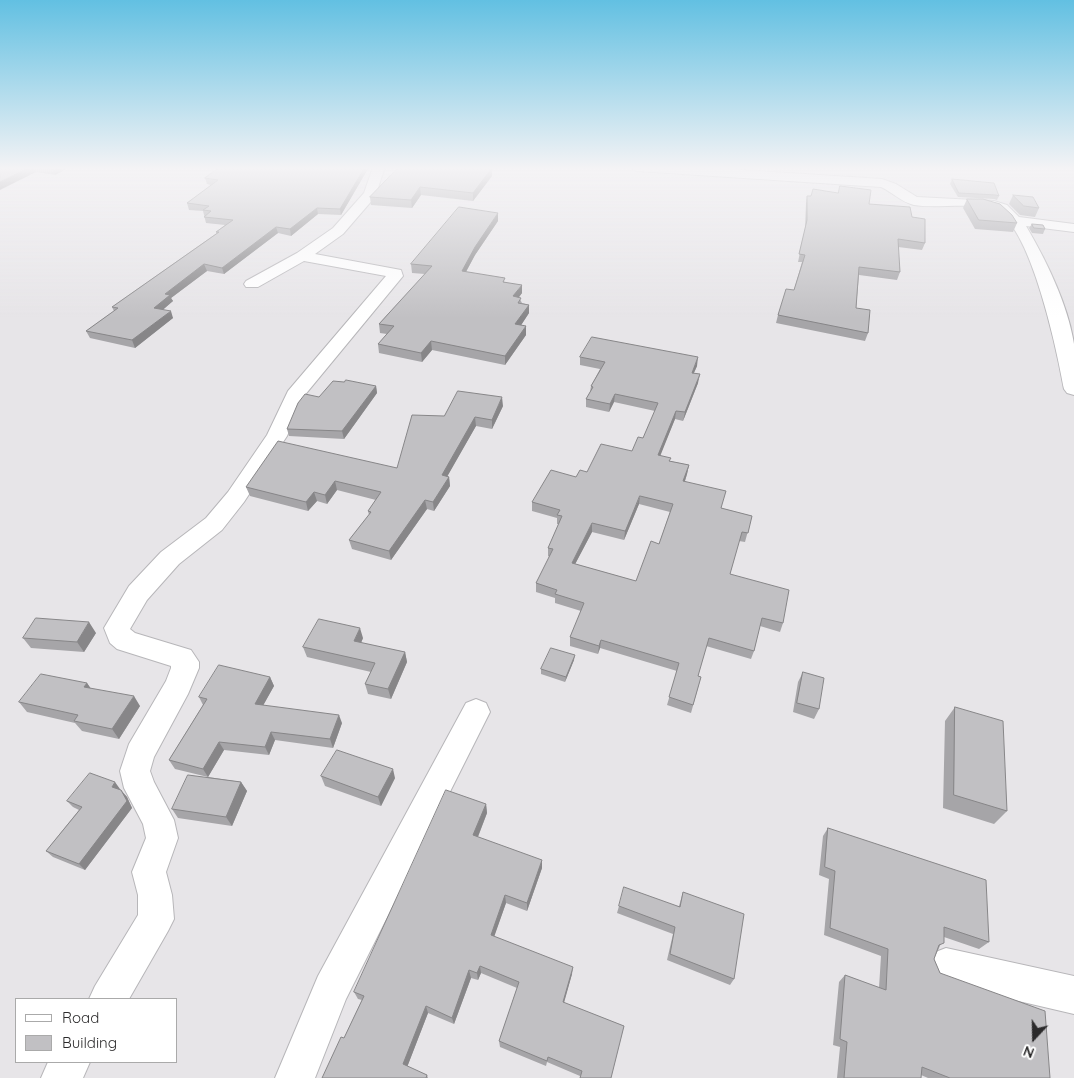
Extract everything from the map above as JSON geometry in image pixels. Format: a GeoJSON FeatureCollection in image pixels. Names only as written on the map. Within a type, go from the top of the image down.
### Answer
{"type":"FeatureCollection","features":[{"type":"Feature","properties":{"kind":"street"},"geometry":{"type":"LineString","coordinates":[[252,284],[302,256],[338,231],[350,217]]}},
{"type":"Feature","properties":{"kind":"street"},"geometry":{"type":"LineString","coordinates":[[1012,217],[1029,245],[1058,317],[1074,389]]}},
{"type":"Feature","properties":{"kind":"street"},"geometry":{"type":"LineString","coordinates":[[1016,221],[1074,228]]}},
{"type":"Feature","properties":{"kind":"street"},"geometry":{"type":"LineString","coordinates":[[109,998],[156,919],[155,895],[149,872],[162,838],[158,820],[140,788],[135,771],[140,754],[178,686],[185,668],[185,662],[181,658],[126,641],[119,635],[117,628],[138,593],[170,558],[214,524],[236,498],[277,436],[296,394],[395,276],[395,273],[302,256]]}},
{"type":"Feature","properties":{"kind":"street"},"geometry":{"type":"LineString","coordinates":[[295,1078],[331,989],[476,712]]}},
{"type":"Feature","properties":{"kind":"street"},"geometry":{"type":"LineString","coordinates":[[946,966],[1074,996]]}},
{"type":"Feature","properties":{"kind":"street"},"geometry":{"type":"LineString","coordinates":[[60,1078],[69,1063]]}},
{"type":"Feature","properties":{"kind":"building"},"geometry":{"type":"Polygon","coordinates":[[[207,217],[305,217],[290,229],[276,227],[222,268],[204,264],[165,294],[170,295],[154,308],[171,311],[132,340],[86,331],[118,308],[112,307],[219,232],[216,232],[233,220],[207,217]]]}},
{"type":"Feature","properties":{"kind":"building"},"geometry":{"type":"Polygon","coordinates":[[[450,217],[495,217],[475,247],[462,271],[505,278],[503,282],[522,285],[513,296],[521,298],[518,303],[529,305],[515,324],[526,326],[505,356],[431,341],[421,353],[378,344],[394,326],[379,324],[432,266],[411,264],[450,217]]]}},
{"type":"Feature","properties":{"kind":"building"},"geometry":{"type":"Polygon","coordinates":[[[807,217],[914,217],[925,219],[925,243],[898,239],[900,272],[859,267],[856,308],[870,310],[868,333],[778,315],[786,289],[794,290],[805,255],[799,254],[807,217]]]}},
{"type":"Feature","properties":{"kind":"building"},"geometry":{"type":"Polygon","coordinates":[[[977,217],[1013,217],[1017,223],[979,220],[977,217]]]}},
{"type":"Feature","properties":{"kind":"building"},"geometry":{"type":"Polygon","coordinates":[[[1032,224],[1043,225],[1045,229],[1034,228],[1032,224]]]}},
{"type":"Feature","properties":{"kind":"building"},"geometry":{"type":"Polygon","coordinates":[[[592,337],[698,357],[692,373],[700,374],[685,412],[676,411],[658,455],[671,458],[669,461],[689,465],[683,481],[726,491],[721,508],[752,516],[748,533],[742,532],[730,574],[789,590],[783,623],[762,618],[754,651],[709,638],[698,676],[701,677],[693,705],[669,697],[679,663],[601,640],[599,646],[570,637],[584,603],[555,594],[557,590],[536,583],[553,549],[548,548],[562,516],[557,515],[560,510],[532,502],[551,470],[576,477],[580,470],[587,472],[601,444],[632,451],[638,437],[643,438],[658,403],[615,394],[610,404],[586,399],[605,362],[580,357],[592,337]],[[640,496],[625,531],[592,523],[572,563],[636,581],[651,541],[659,544],[673,504],[640,496]]]}},
{"type":"Feature","properties":{"kind":"building"},"geometry":{"type":"Polygon","coordinates":[[[346,380],[376,386],[342,431],[287,429],[298,403],[305,394],[319,397],[333,381],[344,382],[346,380]]]}},
{"type":"Feature","properties":{"kind":"building"},"geometry":{"type":"Polygon","coordinates":[[[458,391],[502,397],[492,420],[475,417],[442,475],[449,477],[433,502],[425,500],[389,551],[349,540],[371,512],[368,511],[381,492],[335,481],[325,495],[314,492],[306,502],[246,487],[278,441],[397,468],[412,415],[444,416],[458,391]]]}},
{"type":"Feature","properties":{"kind":"building"},"geometry":{"type":"Polygon","coordinates":[[[36,618],[89,622],[77,642],[23,638],[36,618]]]}},
{"type":"Feature","properties":{"kind":"building"},"geometry":{"type":"Polygon","coordinates":[[[319,619],[360,628],[354,641],[405,652],[388,689],[365,684],[375,663],[303,647],[319,619]]]}},
{"type":"Feature","properties":{"kind":"building"},"geometry":{"type":"Polygon","coordinates":[[[551,648],[575,655],[566,677],[541,669],[551,648]]]}},
{"type":"Feature","properties":{"kind":"building"},"geometry":{"type":"Polygon","coordinates":[[[219,665],[270,677],[255,704],[339,715],[330,739],[271,732],[265,747],[219,742],[203,769],[169,760],[207,699],[199,697],[219,665]]]}},
{"type":"Feature","properties":{"kind":"building"},"geometry":{"type":"Polygon","coordinates":[[[803,672],[824,678],[819,709],[797,703],[803,672]]]}},
{"type":"Feature","properties":{"kind":"building"},"geometry":{"type":"Polygon","coordinates":[[[41,674],[87,683],[84,687],[134,696],[112,729],[74,721],[78,715],[19,702],[41,674]]]}},
{"type":"Feature","properties":{"kind":"building"},"geometry":{"type":"Polygon","coordinates":[[[955,707],[1003,721],[1007,811],[954,795],[955,707]]]}},
{"type":"Feature","properties":{"kind":"building"},"geometry":{"type":"Polygon","coordinates":[[[337,750],[393,769],[378,797],[321,776],[337,750]]]}},
{"type":"Feature","properties":{"kind":"building"},"geometry":{"type":"Polygon","coordinates":[[[90,773],[115,782],[112,787],[121,790],[127,801],[79,864],[46,851],[82,807],[67,801],[90,773]]]}},
{"type":"Feature","properties":{"kind":"building"},"geometry":{"type":"Polygon","coordinates":[[[188,775],[241,782],[226,817],[172,809],[188,775]]]}},
{"type":"Feature","properties":{"kind":"building"},"geometry":{"type":"Polygon","coordinates":[[[446,790],[486,804],[473,835],[542,860],[527,903],[505,895],[491,935],[573,967],[563,1002],[624,1026],[611,1078],[580,1078],[582,1071],[548,1057],[547,1061],[499,1041],[519,982],[480,966],[477,973],[469,970],[452,1018],[426,1006],[403,1064],[427,1075],[426,1078],[322,1078],[341,1037],[344,1038],[364,996],[354,992],[446,790]]]}},
{"type":"Feature","properties":{"kind":"building"},"geometry":{"type":"Polygon","coordinates":[[[828,828],[986,880],[989,942],[944,927],[944,943],[939,945],[934,959],[940,973],[1045,1011],[1050,1078],[950,1078],[922,1067],[921,1078],[844,1078],[847,1042],[840,1039],[845,975],[886,990],[888,949],[830,928],[835,871],[825,867],[828,828]]]}},
{"type":"Feature","properties":{"kind":"building"},"geometry":{"type":"Polygon","coordinates":[[[624,887],[680,907],[683,892],[744,914],[734,979],[670,954],[675,927],[619,906],[624,887]]]}}]}
